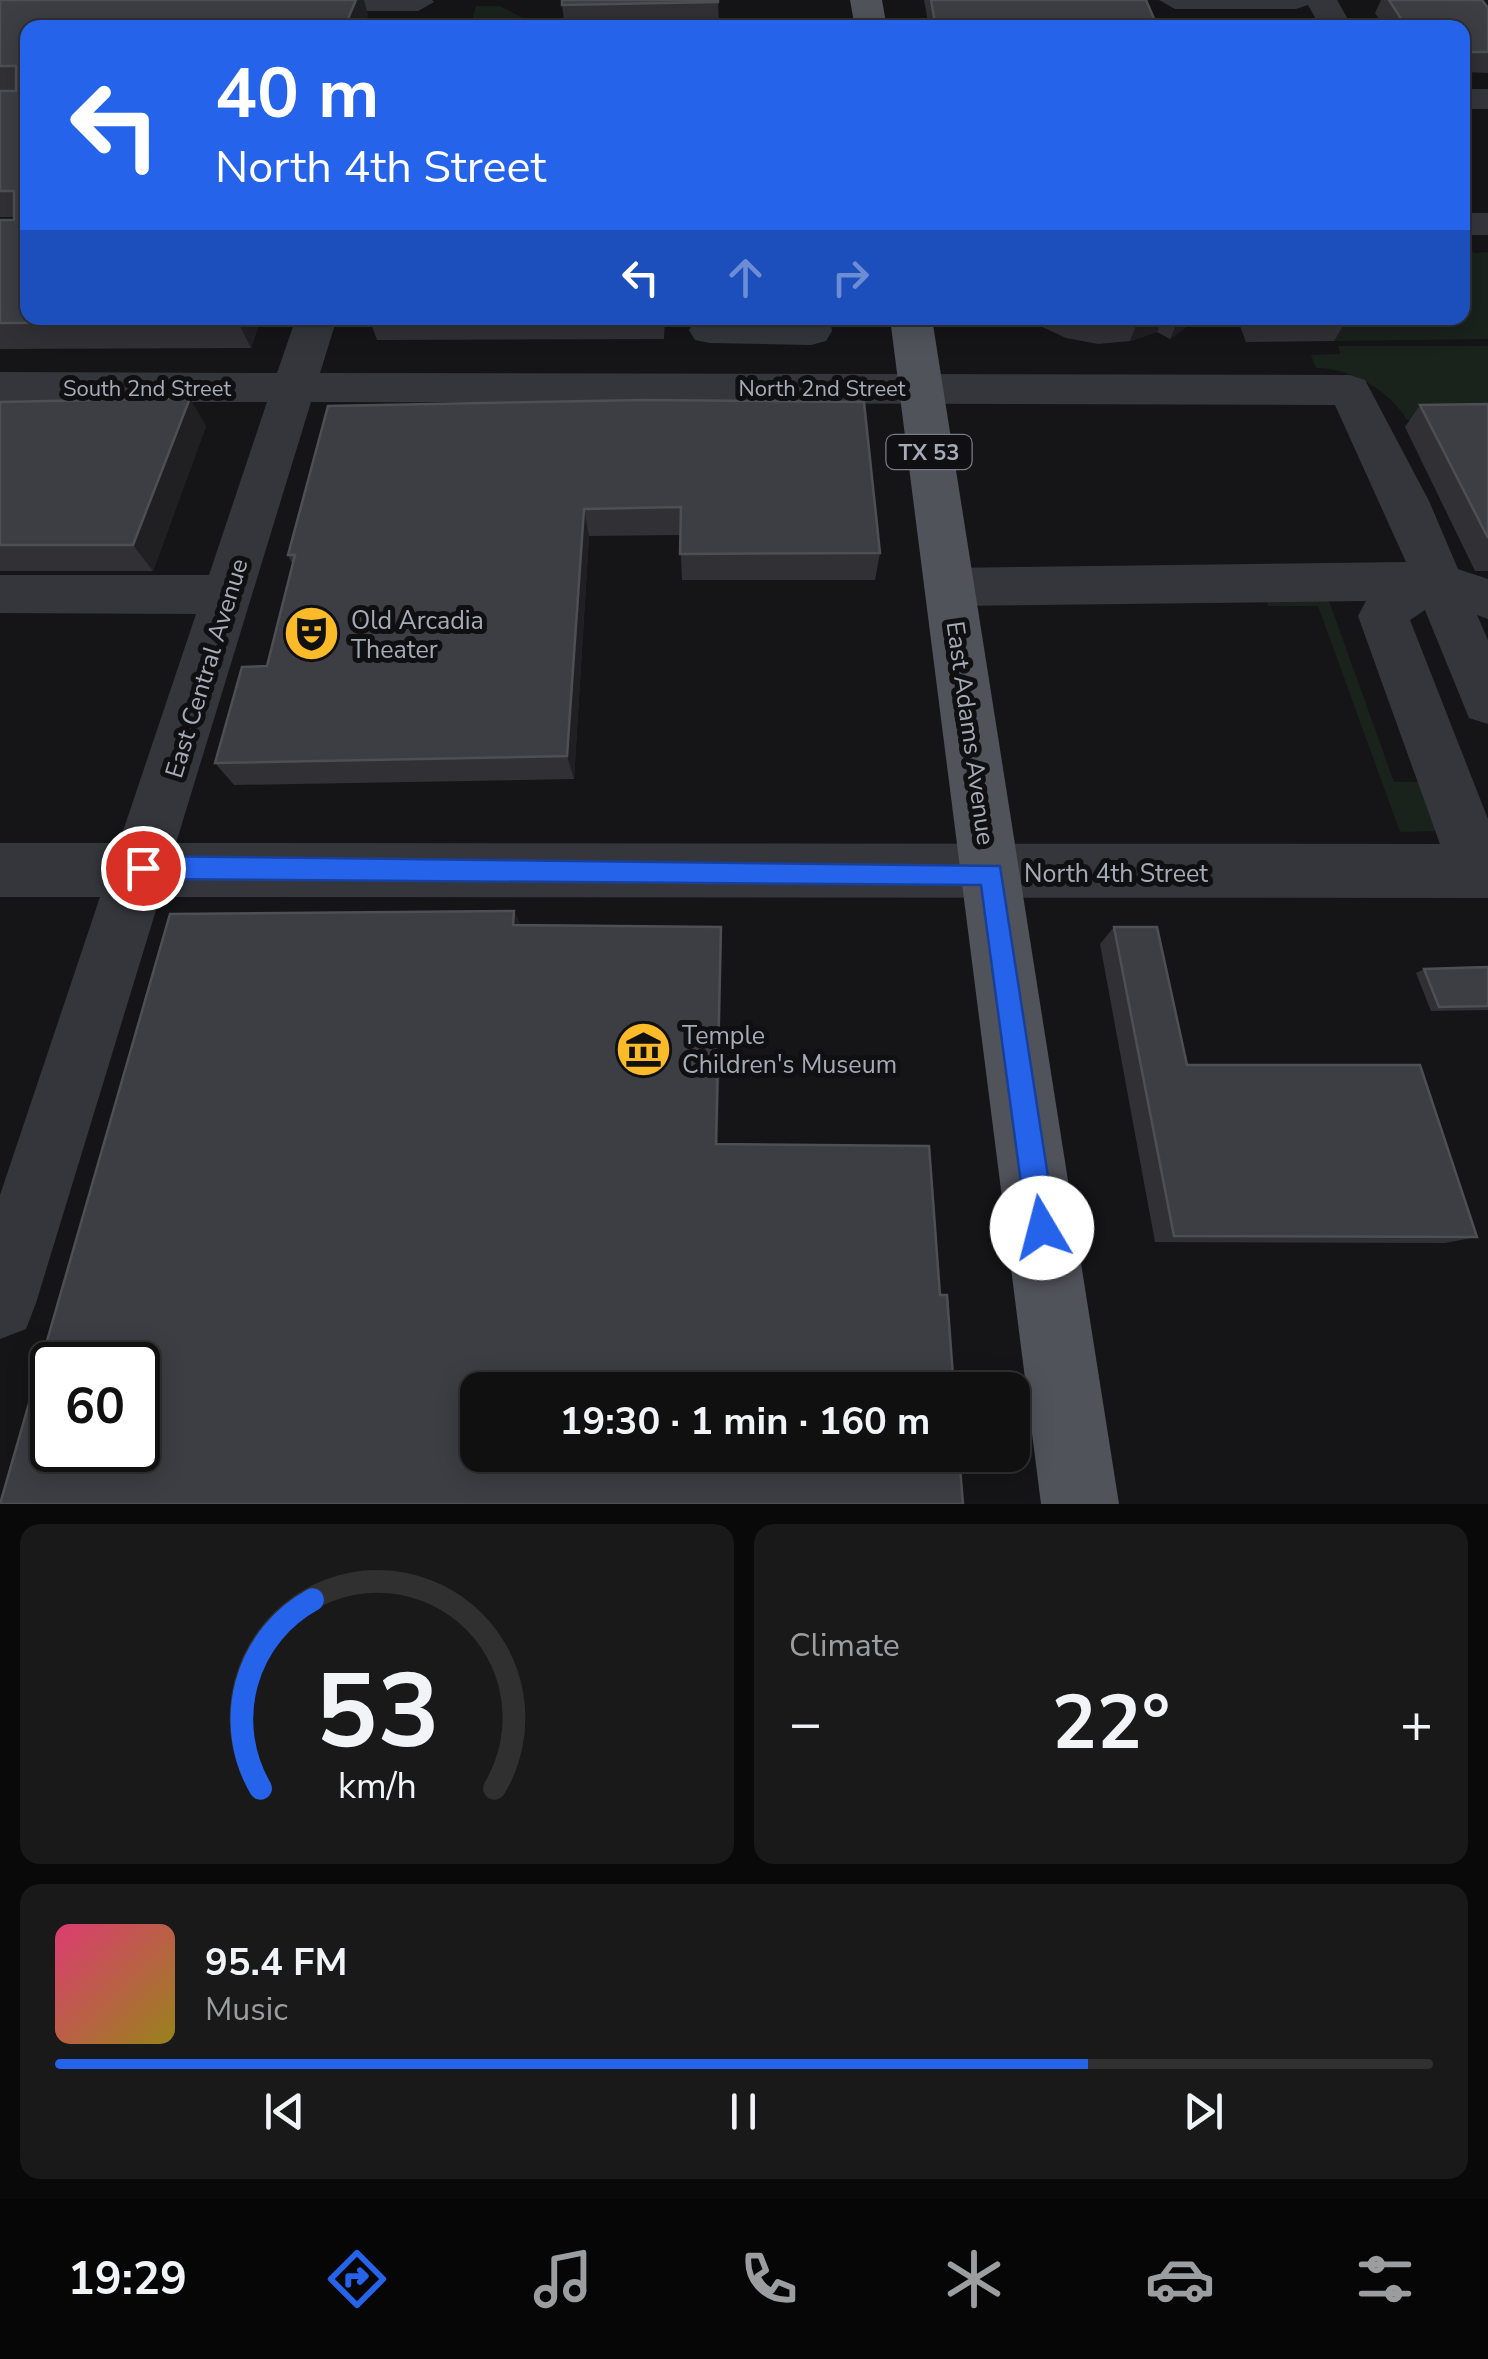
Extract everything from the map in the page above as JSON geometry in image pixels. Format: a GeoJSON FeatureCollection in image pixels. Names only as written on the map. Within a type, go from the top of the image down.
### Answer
{"type":"FeatureCollection","features":[{"type":"Feature","properties":{"kind":"main road","name":"East Adams Avenue"},"geometry":{"type":"LineString","coordinates":[[912,325],[1080,1504]]}},
{"type":"Feature","properties":{"kind":"street"},"geometry":{"type":"LineString","coordinates":[[1176,0],[1296,0]]}},
{"type":"Feature","properties":{"kind":"street"},"geometry":{"type":"LineString","coordinates":[[269,2],[416,10]]}},
{"type":"Feature","properties":{"kind":"street","name":"East Central Avenue"},"geometry":{"type":"LineString","coordinates":[[0,1304],[143,868],[314,325]]}},
{"type":"Feature","properties":{"kind":"street"},"geometry":{"type":"LineString","coordinates":[[709,388],[711,325]]}},
{"type":"Feature","properties":{"kind":"street"},"geometry":{"type":"LineString","coordinates":[[725,325],[811,331],[811,325]]}},
{"type":"Feature","properties":{"kind":"street","name":"South 2nd Street"},"geometry":{"type":"LineString","coordinates":[[0,387],[293,388]]}},
{"type":"Feature","properties":{"kind":"street","name":"North 2nd Street"},"geometry":{"type":"LineString","coordinates":[[293,388],[1350,390],[1405,501],[1435,581]]}},
{"type":"Feature","properties":{"kind":"street"},"geometry":{"type":"LineString","coordinates":[[949,587],[1435,581],[1488,598]]}},
{"type":"Feature","properties":{"kind":"street"},"geometry":{"type":"LineString","coordinates":[[1435,581],[1488,702]]}},
{"type":"Feature","properties":{"kind":"street"},"geometry":{"type":"LineString","coordinates":[[1435,581],[1395,602],[1384,616],[1484,871]]}},
{"type":"Feature","properties":{"kind":"street"},"geometry":{"type":"LineString","coordinates":[[0,594],[229,595]]}},
{"type":"Feature","properties":{"kind":"street","name":"North 4th Street"},"geometry":{"type":"LineString","coordinates":[[0,870],[991,874],[1484,871]]}},
{"type":"Feature","properties":{"kind":"shaded area"},"geometry":{"type":"Polygon","coordinates":[[[476,6],[500,6],[527,20],[472,20],[476,6]]]}},
{"type":"Feature","properties":{"kind":"shaded area"},"geometry":{"type":"Polygon","coordinates":[[[1470,249],[1474,253],[1488,252],[1488,339],[1334,341],[1326,325],[1470,325],[1470,249]]]}},
{"type":"Feature","properties":{"kind":"shaded area"},"geometry":{"type":"Polygon","coordinates":[[[1338,346],[1488,346],[1488,420],[1407,420],[1390,399],[1368,383],[1342,372],[1316,368],[1311,355],[1340,354],[1338,346]]]}},
{"type":"Feature","properties":{"kind":"shaded area"},"geometry":{"type":"Polygon","coordinates":[[[1266,598],[1328,598],[1394,782],[1435,782],[1438,831],[1400,832],[1318,606],[1268,606],[1266,598]]]}},
{"type":"Feature","properties":{"kind":"building"},"geometry":{"type":"Polygon","coordinates":[[[0,0],[356,0],[347,20],[20,20],[20,323],[0,323],[0,220],[14,220],[14,191],[0,191],[0,91],[16,91],[16,66],[0,66],[0,0]]]}},
{"type":"Feature","properties":{"kind":"building"},"geometry":{"type":"Polygon","coordinates":[[[562,0],[718,0],[718,2],[562,5],[562,0]]]}},
{"type":"Feature","properties":{"kind":"building"},"geometry":{"type":"Polygon","coordinates":[[[931,0],[1146,0],[1155,20],[935,20],[931,0]]]}},
{"type":"Feature","properties":{"kind":"building"},"geometry":{"type":"Polygon","coordinates":[[[1389,0],[1482,0],[1488,8],[1488,52],[1470,52],[1470,20],[1402,20],[1389,0]]]}},
{"type":"Feature","properties":{"kind":"building"},"geometry":{"type":"Polygon","coordinates":[[[190,398],[133,545],[0,545],[0,402],[190,398]]]}},
{"type":"Feature","properties":{"kind":"building"},"geometry":{"type":"Polygon","coordinates":[[[642,400],[864,402],[880,553],[680,554],[681,507],[584,509],[567,756],[215,763],[242,667],[267,666],[295,555],[288,555],[328,406],[642,400]]]}},
{"type":"Feature","properties":{"kind":"building"},"geometry":{"type":"Polygon","coordinates":[[[1488,404],[1488,538],[1420,405],[1488,404]]]}},
{"type":"Feature","properties":{"kind":"building"},"geometry":{"type":"Polygon","coordinates":[[[514,911],[513,925],[721,927],[716,1144],[929,1146],[940,1295],[947,1295],[953,1372],[460,1372],[460,1472],[960,1472],[963,1504],[0,1504],[30,1400],[30,1472],[160,1472],[160,1342],[47,1342],[170,914],[514,911]]]}},
{"type":"Feature","properties":{"kind":"building"},"geometry":{"type":"Polygon","coordinates":[[[1114,927],[1157,927],[1187,1065],[1420,1065],[1477,1237],[1174,1236],[1114,927]]]}},
{"type":"Feature","properties":{"kind":"building"},"geometry":{"type":"Polygon","coordinates":[[[1488,967],[1488,1006],[1439,1007],[1424,969],[1488,967]]]}},
{"type":"Feature","properties":{"kind":"place","name":"Old Arcadia Theater"},"geometry":{"type":"Point","coordinates":[312,634]}},
{"type":"Feature","properties":{"kind":"place","name":"Temple Children's Museum"},"geometry":{"type":"Point","coordinates":[643,1049]}},
{"type":"Feature","properties":{"kind":"route"},"geometry":{"type":"LineString","coordinates":[[143,868],[991,874],[1042,1228]]}}]}
